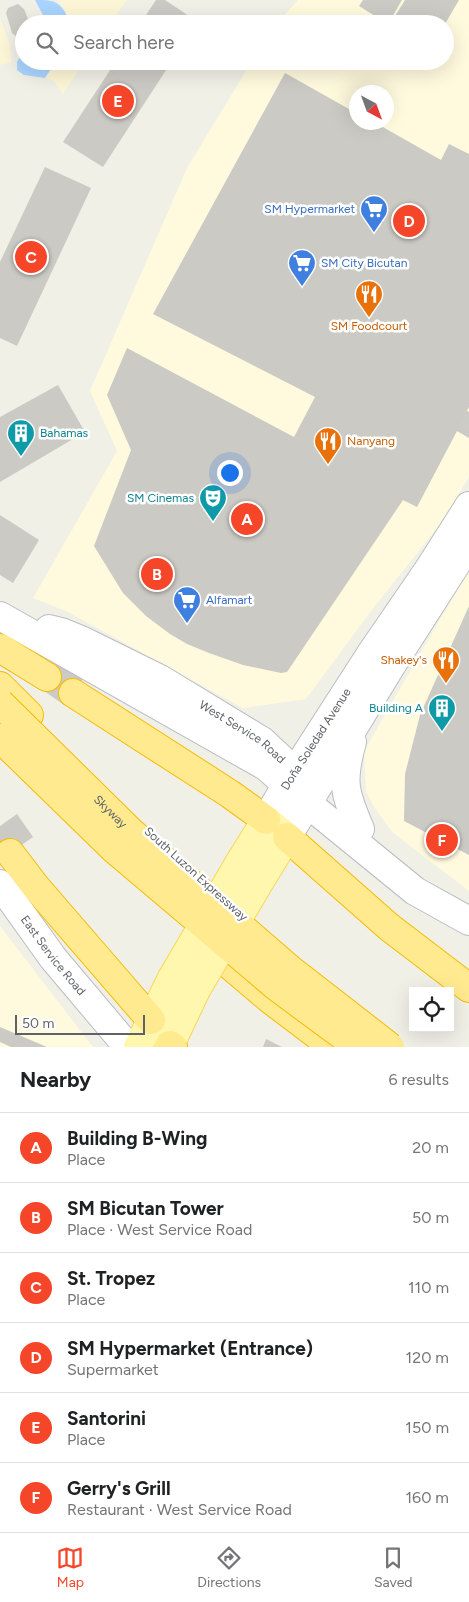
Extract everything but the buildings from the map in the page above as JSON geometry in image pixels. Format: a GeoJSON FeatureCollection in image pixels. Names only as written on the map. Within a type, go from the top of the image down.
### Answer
{"type":"FeatureCollection","features":[{"type":"Feature","properties":{"kind":"highway"},"geometry":{"type":"LineString","coordinates":[[0,648],[47,677]]}},
{"type":"Feature","properties":{"kind":"highway","name":"South Luzon Expressway"},"geometry":{"type":"LineString","coordinates":[[0,686],[144,828],[296,963],[405,1047]]}},
{"type":"Feature","properties":{"kind":"highway"},"geometry":{"type":"LineString","coordinates":[[73,693],[230,794],[266,820]]}},
{"type":"Feature","properties":{"kind":"highway","name":"Skyway"},"geometry":{"type":"LineString","coordinates":[[0,703],[130,832],[291,970],[390,1047]]}},
{"type":"Feature","properties":{"kind":"highway","name":"Skyway"},"geometry":{"type":"LineString","coordinates":[[0,738],[114,849],[277,987],[358,1047]]}},
{"type":"Feature","properties":{"kind":"highway"},"geometry":{"type":"LineString","coordinates":[[0,755],[104,857],[270,1000],[333,1047]]}},
{"type":"Feature","properties":{"kind":"highway"},"geometry":{"type":"LineString","coordinates":[[287,837],[389,927],[469,988]]}},
{"type":"Feature","properties":{"kind":"highway"},"geometry":{"type":"LineString","coordinates":[[10,853],[36,887],[151,1020]]}},
{"type":"Feature","properties":{"kind":"main road","name":"Doña Soledad Avenue"},"geometry":{"type":"LineString","coordinates":[[138,1047],[172,978],[291,778],[469,506]]}},
{"type":"Feature","properties":{"kind":"main road","name":"Doña Soledad Avenue"},"geometry":{"type":"LineString","coordinates":[[171,1046],[196,990],[260,881],[358,719],[469,544]]}},
{"type":"Feature","properties":{"kind":"main road","name":"West Service Road"},"geometry":{"type":"LineString","coordinates":[[3,618],[61,632],[83,641],[160,678],[262,741],[291,778],[415,891],[469,921]]}},
{"type":"Feature","properties":{"kind":"main road"},"geometry":{"type":"LineString","coordinates":[[358,719],[346,766],[346,783],[348,800],[360,829]]}},
{"type":"Feature","properties":{"kind":"main road","name":"West Service Road"},"geometry":{"type":"LineString","coordinates":[[311,797],[360,829],[469,921]]}},
{"type":"Feature","properties":{"kind":"main road"},"geometry":{"type":"LineString","coordinates":[[266,820],[287,837]]}},
{"type":"Feature","properties":{"kind":"main road","name":"East Service Road"},"geometry":{"type":"LineString","coordinates":[[0,884],[53,958],[128,1047]]}},
{"type":"Feature","properties":{"kind":"main road"},"geometry":{"type":"LineString","coordinates":[[151,1020],[171,1046]]}},
{"type":"Feature","properties":{"kind":"shaded area","name":"SM City Bicutan"},"geometry":{"type":"Polygon","coordinates":[[[298,0],[469,0],[469,477],[442,522],[371,611],[306,699],[243,708],[66,611],[33,598],[117,451],[90,391],[187,168],[247,70],[454,70],[454,15],[284,15],[298,0]]]}},
{"type":"Feature","properties":{"kind":"shaded area"},"geometry":{"type":"Polygon","coordinates":[[[469,569],[469,891],[392,832],[366,792],[364,751],[469,569]]]}},
{"type":"Feature","properties":{"kind":"shaded area"},"geometry":{"type":"Polygon","coordinates":[[[0,926],[93,1047],[0,1047],[0,926]]]}},
{"type":"Feature","properties":{"kind":"sand"},"geometry":{"type":"Polygon","coordinates":[[[56,0],[127,0],[116,15],[67,15],[61,4],[56,0]]]}},
{"type":"Feature","properties":{"kind":"sand"},"geometry":{"type":"Polygon","coordinates":[[[0,18],[10,46],[11,62],[0,65],[0,18]]]}},
{"type":"Feature","properties":{"kind":"sand"},"geometry":{"type":"Polygon","coordinates":[[[50,70],[79,70],[63,94],[54,81],[45,78],[50,70]]]}},
{"type":"Feature","properties":{"kind":"water"},"geometry":{"type":"Polygon","coordinates":[[[35,0],[56,3],[66,15],[43,15],[35,0]]]}},
{"type":"Feature","properties":{"kind":"water"},"geometry":{"type":"Polygon","coordinates":[[[17,70],[50,70],[45,78],[24,75],[17,70]]]}},
{"type":"Feature","properties":{"kind":"tunnel"},"geometry":{"type":"LineString","coordinates":[[462,421],[469,425]]}},
{"type":"Feature","properties":{"kind":"place","name":"Santorini"},"geometry":{"type":"Point","coordinates":[118,101]}},
{"type":"Feature","properties":{"kind":"place","name":"SM Hypermarket (Entrance)"},"geometry":{"type":"Point","coordinates":[409,221]}},
{"type":"Feature","properties":{"kind":"place","name":"SM Hypermarket"},"geometry":{"type":"Point","coordinates":[374,233]}},
{"type":"Feature","properties":{"kind":"place","name":"St. Tropez"},"geometry":{"type":"Point","coordinates":[31,257]}},
{"type":"Feature","properties":{"kind":"place","name":"SM City Bicutan"},"geometry":{"type":"Point","coordinates":[302,287]}},
{"type":"Feature","properties":{"kind":"place","name":"SM Foodcourt"},"geometry":{"type":"Point","coordinates":[369,318]}},
{"type":"Feature","properties":{"kind":"place","name":"Bahamas"},"geometry":{"type":"Point","coordinates":[21,457]}},
{"type":"Feature","properties":{"kind":"place","name":"Nanyang"},"geometry":{"type":"Point","coordinates":[328,465]}},
{"type":"Feature","properties":{"kind":"place","name":"Building B-Wing"},"geometry":{"type":"Point","coordinates":[247,519]}},
{"type":"Feature","properties":{"kind":"place","name":"SM Cinemas"},"geometry":{"type":"Point","coordinates":[213,522]}},
{"type":"Feature","properties":{"kind":"place","name":"SM Bicutan Tower"},"geometry":{"type":"Point","coordinates":[157,574]}},
{"type":"Feature","properties":{"kind":"place","name":"Alfamart"},"geometry":{"type":"Point","coordinates":[187,624]}},
{"type":"Feature","properties":{"kind":"place","name":"Shakey's"},"geometry":{"type":"Point","coordinates":[446,684]}},
{"type":"Feature","properties":{"kind":"place","name":"Building A"},"geometry":{"type":"Point","coordinates":[442,732]}},
{"type":"Feature","properties":{"kind":"place","name":"Gerry's Grill"},"geometry":{"type":"Point","coordinates":[442,840]}}]}
